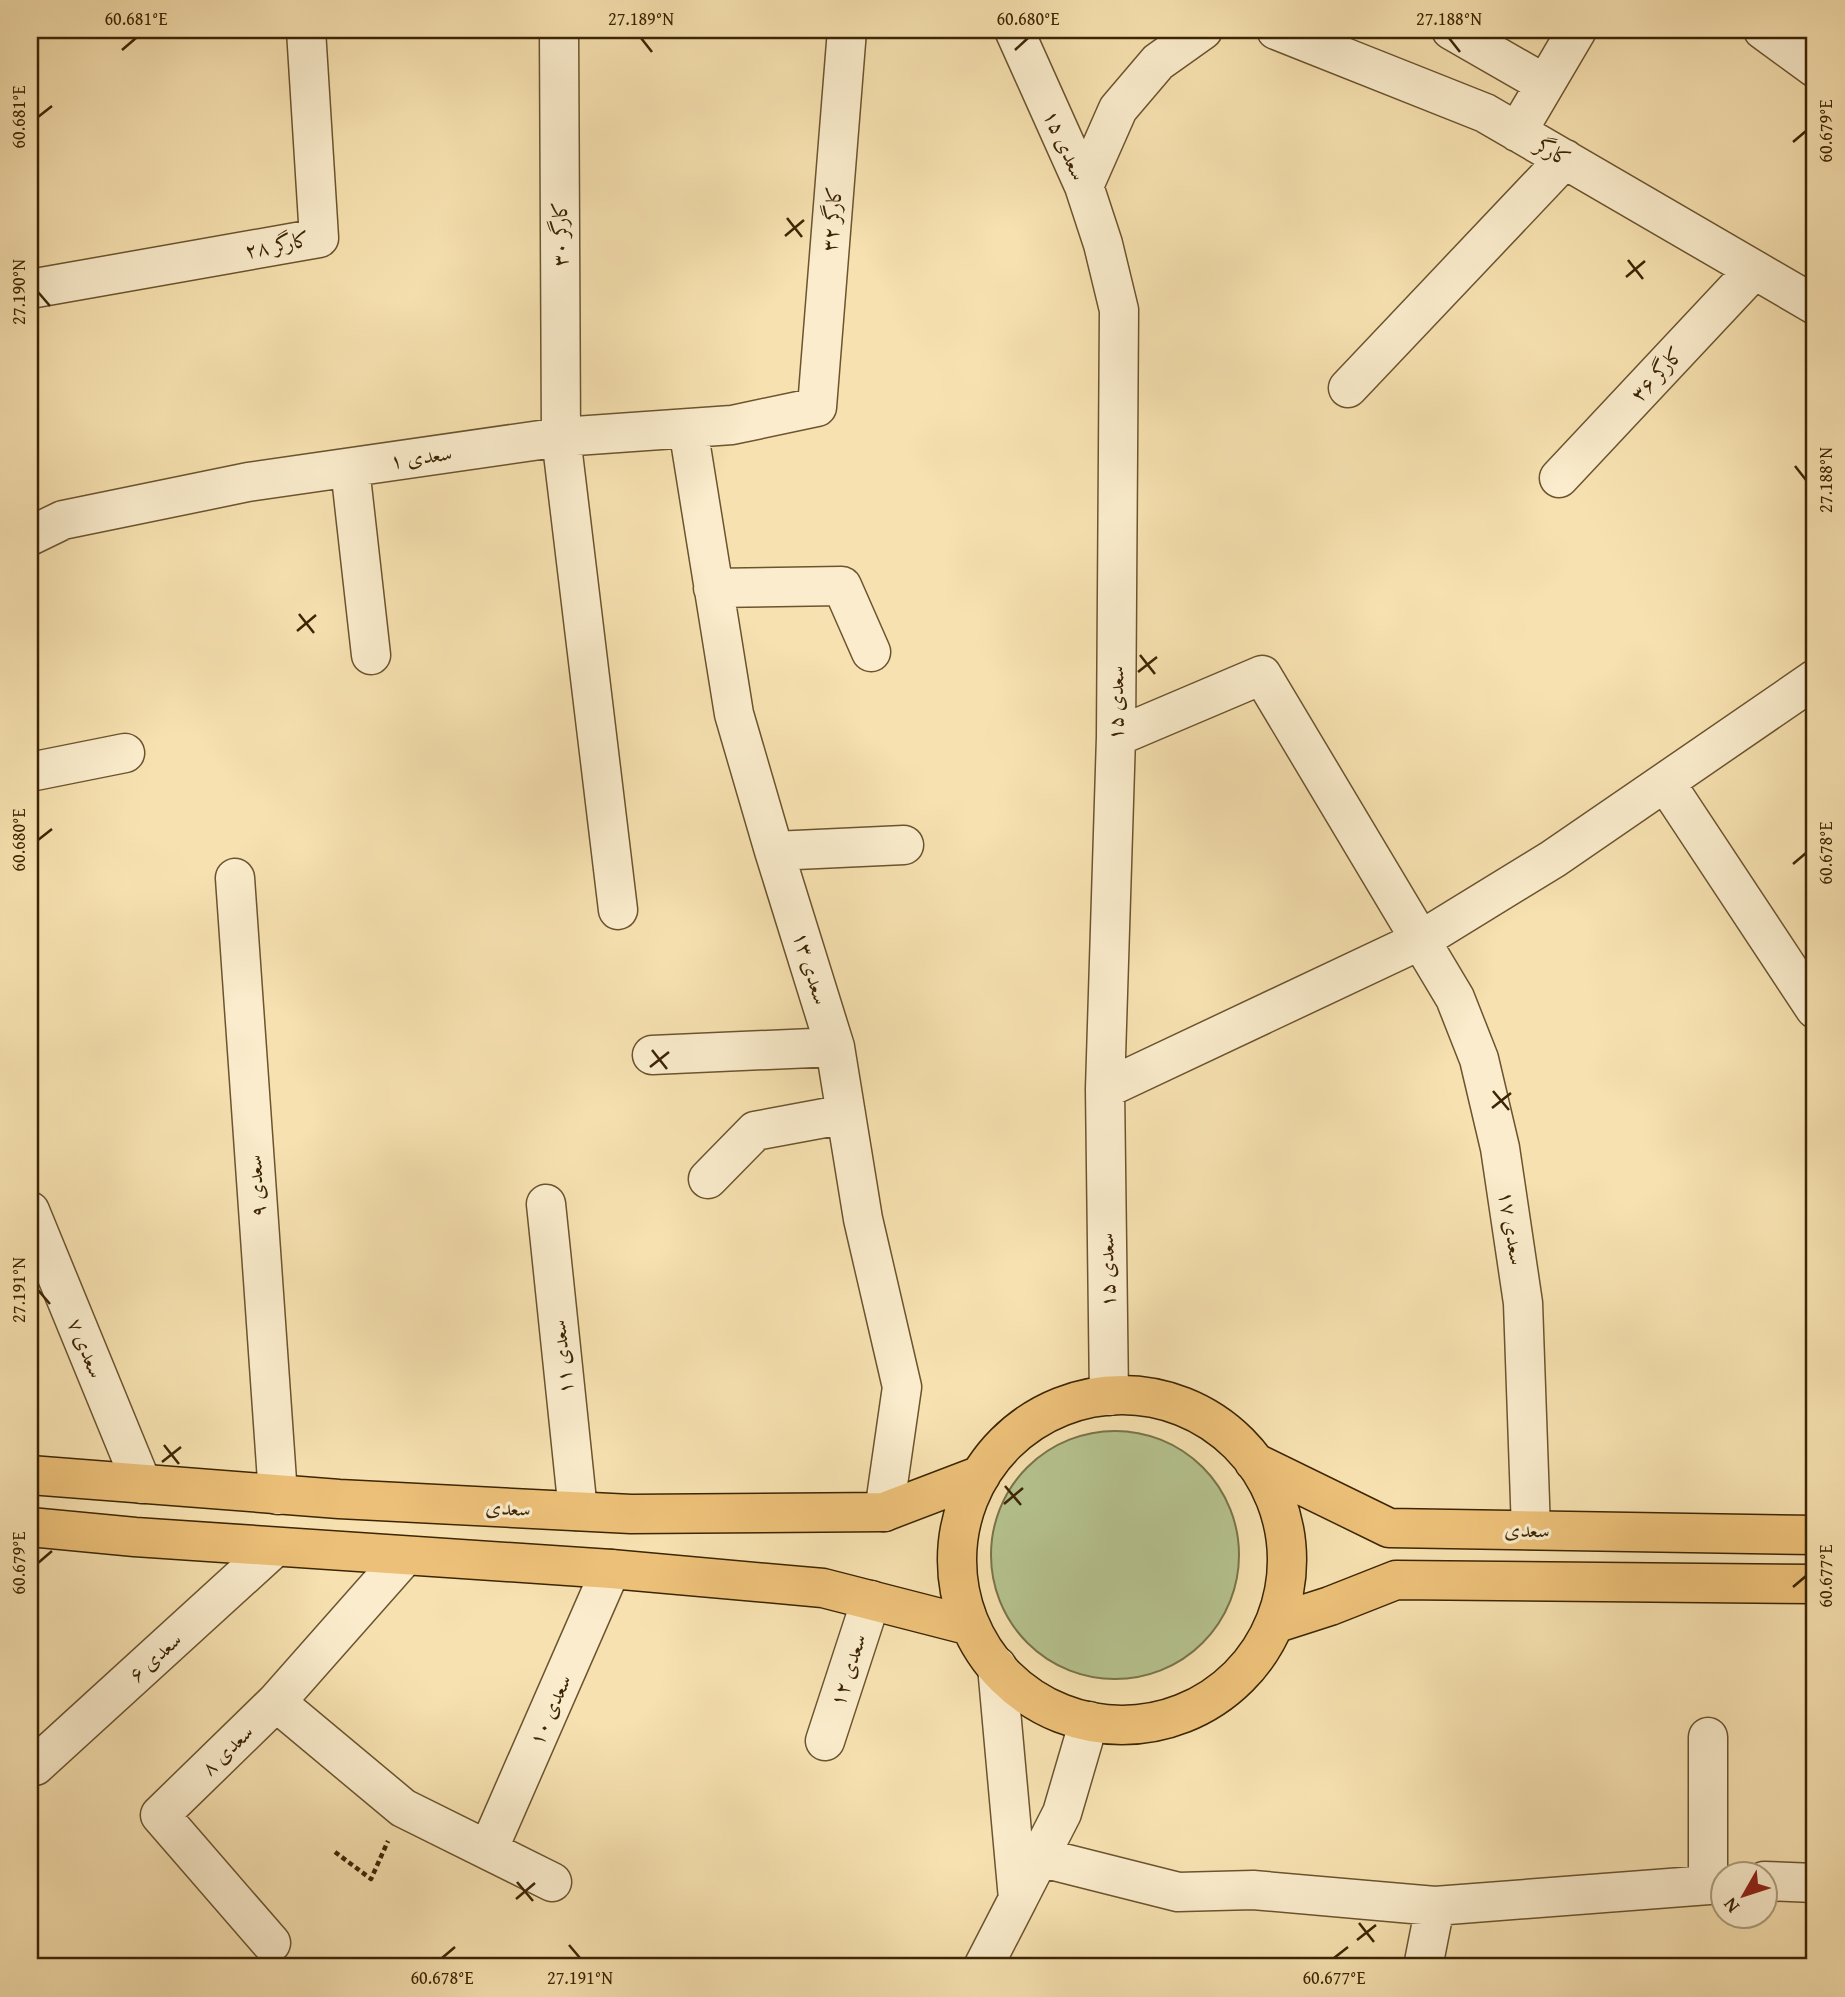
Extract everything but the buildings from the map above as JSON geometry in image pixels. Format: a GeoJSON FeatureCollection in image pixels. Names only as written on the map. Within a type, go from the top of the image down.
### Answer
{"type":"FeatureCollection","features":[{"type":"Feature","properties":{"kind":"main road"},"geometry":{"type":"LineString","coordinates":[[1109,1396],[1146,1397],[1189,1410],[1209,1421],[1227,1434],[1254,1462],[1274,1498],[1282,1520],[1287,1565],[1274,1624],[1247,1669],[1231,1685],[1203,1704],[1171,1717],[1145,1724],[1115,1725],[1060,1713],[1040,1703],[1012,1682],[983,1647],[971,1626],[959,1584],[958,1550],[963,1516],[981,1475],[1001,1448],[1037,1419],[1067,1405],[1109,1396]]}},
{"type":"Feature","properties":{"kind":"main road","name":"سعدی"},"geometry":{"type":"LineString","coordinates":[[1254,1462],[1389,1528],[1815,1535]]}},
{"type":"Feature","properties":{"kind":"main road","name":"سعدی"},"geometry":{"type":"LineString","coordinates":[[30,1475],[278,1495],[631,1514],[884,1512],[981,1475]]}},
{"type":"Feature","properties":{"kind":"main road"},"geometry":{"type":"LineString","coordinates":[[30,1527],[135,1537],[611,1569],[824,1588],[971,1626]]}},
{"type":"Feature","properties":{"kind":"main road"},"geometry":{"type":"LineString","coordinates":[[1274,1624],[1396,1580],[1815,1584]]}},
{"type":"Feature","properties":{"kind":"street","name":"کارگر ۲۸"},"geometry":{"type":"LineString","coordinates":[[30,289],[319,239],[306,30]]}},
{"type":"Feature","properties":{"kind":"street","name":"کارگر ۳۰"},"geometry":{"type":"LineString","coordinates":[[559,30],[561,437],[618,910]]}},
{"type":"Feature","properties":{"kind":"street","name":"کارگر ۳۲"},"geometry":{"type":"LineString","coordinates":[[817,408],[847,30]]}},
{"type":"Feature","properties":{"kind":"street","name":"سعدی ۱۵"},"geometry":{"type":"LineString","coordinates":[[1014,30],[1084,186],[1119,310],[1116,737],[1105,1089],[1109,1396]]}},
{"type":"Feature","properties":{"kind":"street"},"geometry":{"type":"LineString","coordinates":[[1084,186],[1118,109],[1157,62],[1203,30]]}},
{"type":"Feature","properties":{"kind":"street","name":"کارگر"},"geometry":{"type":"LineString","coordinates":[[1276,30],[1485,113],[1815,305]]}},
{"type":"Feature","properties":{"kind":"street"},"geometry":{"type":"LineString","coordinates":[[1451,30],[1545,84]]}},
{"type":"Feature","properties":{"kind":"street"},"geometry":{"type":"LineString","coordinates":[[1517,132],[1577,30]]}},
{"type":"Feature","properties":{"kind":"street"},"geometry":{"type":"LineString","coordinates":[[1763,30],[1815,68]]}},
{"type":"Feature","properties":{"kind":"street"},"geometry":{"type":"LineString","coordinates":[[1349,388],[1564,159]]}},
{"type":"Feature","properties":{"kind":"street","name":"کارگر ۳۶"},"geometry":{"type":"LineString","coordinates":[[1559,478],[1754,270]]}},
{"type":"Feature","properties":{"kind":"street","name":"سعدی ۱"},"geometry":{"type":"LineString","coordinates":[[30,536],[64,520],[248,482],[561,437],[732,425],[817,408]]}},
{"type":"Feature","properties":{"kind":"street","name":"سعدی ۱۳"},"geometry":{"type":"LineString","coordinates":[[688,428],[734,714],[835,1047],[863,1219],[902,1387],[884,1512]]}},
{"type":"Feature","properties":{"kind":"street"},"geometry":{"type":"LineString","coordinates":[[350,468],[371,655]]}},
{"type":"Feature","properties":{"kind":"street"},"geometry":{"type":"LineString","coordinates":[[713,588],[842,586],[871,652]]}},
{"type":"Feature","properties":{"kind":"street","name":"سعدی ۱۷"},"geometry":{"type":"LineString","coordinates":[[1116,737],[1262,675],[1455,998],[1479,1059],[1500,1147],[1523,1303],[1531,1531]]}},
{"type":"Feature","properties":{"kind":"street"},"geometry":{"type":"LineString","coordinates":[[1105,1089],[1422,940],[1553,859],[1815,678]]}},
{"type":"Feature","properties":{"kind":"street"},"geometry":{"type":"LineString","coordinates":[[30,772],[125,753]]}},
{"type":"Feature","properties":{"kind":"street"},"geometry":{"type":"LineString","coordinates":[[1665,782],[1815,1009]]}},
{"type":"Feature","properties":{"kind":"street"},"geometry":{"type":"LineString","coordinates":[[774,851],[904,845]]}},
{"type":"Feature","properties":{"kind":"street","name":"سعدی ۹"},"geometry":{"type":"LineString","coordinates":[[235,878],[278,1495]]}},
{"type":"Feature","properties":{"kind":"street"},"geometry":{"type":"LineString","coordinates":[[652,1055],[835,1047]]}},
{"type":"Feature","properties":{"kind":"street"},"geometry":{"type":"LineString","coordinates":[[708,1179],[755,1131],[846,1114]]}},
{"type":"Feature","properties":{"kind":"street","name":"سعدی ۱۱"},"geometry":{"type":"LineString","coordinates":[[545,1204],[578,1511]]}},
{"type":"Feature","properties":{"kind":"street","name":"سعدی ۷"},"geometry":{"type":"LineString","coordinates":[[30,1211],[142,1484]]}},
{"type":"Feature","properties":{"kind":"street","name":"سعدی ۶"},"geometry":{"type":"LineString","coordinates":[[35,1766],[275,1547]]}},
{"type":"Feature","properties":{"kind":"street","name":"سعدی ۸"},"geometry":{"type":"LineString","coordinates":[[271,1943],[160,1815],[276,1702],[405,1556]]}},
{"type":"Feature","properties":{"kind":"street","name":"سعدی ۱۰"},"geometry":{"type":"LineString","coordinates":[[488,1850],[611,1569]]}},
{"type":"Feature","properties":{"kind":"street","name":"سعدی ۱۲"},"geometry":{"type":"LineString","coordinates":[[825,1741],[871,1600]]}},
{"type":"Feature","properties":{"kind":"street"},"geometry":{"type":"LineString","coordinates":[[997,1666],[1018,1899]]}},
{"type":"Feature","properties":{"kind":"street"},"geometry":{"type":"LineString","coordinates":[[276,1702],[403,1808],[552,1882]]}},
{"type":"Feature","properties":{"kind":"street"},"geometry":{"type":"LineString","coordinates":[[983,1967],[1062,1814],[1089,1721]]}},
{"type":"Feature","properties":{"kind":"street"},"geometry":{"type":"LineString","coordinates":[[1708,1737],[1714,1860]]}},
{"type":"Feature","properties":{"kind":"street"},"geometry":{"type":"LineString","coordinates":[[1040,1857],[1178,1892],[1253,1890],[1435,1906],[1708,1885]]}},
{"type":"Feature","properties":{"kind":"street"},"geometry":{"type":"LineString","coordinates":[[1778,1882],[1815,1883]]}},
{"type":"Feature","properties":{"kind":"street"},"geometry":{"type":"LineString","coordinates":[[1423,1967],[1435,1906]]}},
{"type":"Feature","properties":{"kind":"path"},"geometry":{"type":"LineString","coordinates":[[335,1853],[371,1879],[403,1808]]}},
{"type":"Feature","properties":{"kind":"green space"},"geometry":{"type":"Polygon","coordinates":[[[1103,1431],[1127,1431],[1174,1445],[1203,1467],[1230,1507],[1237,1531],[1237,1579],[1230,1603],[1203,1643],[1163,1670],[1127,1679],[1103,1679],[1056,1665],[1036,1651],[1019,1634],[1005,1614],[996,1591],[991,1567],[991,1543],[1005,1496],[1019,1476],[1036,1459],[1056,1445],[1079,1436],[1103,1431]]]}}]}
